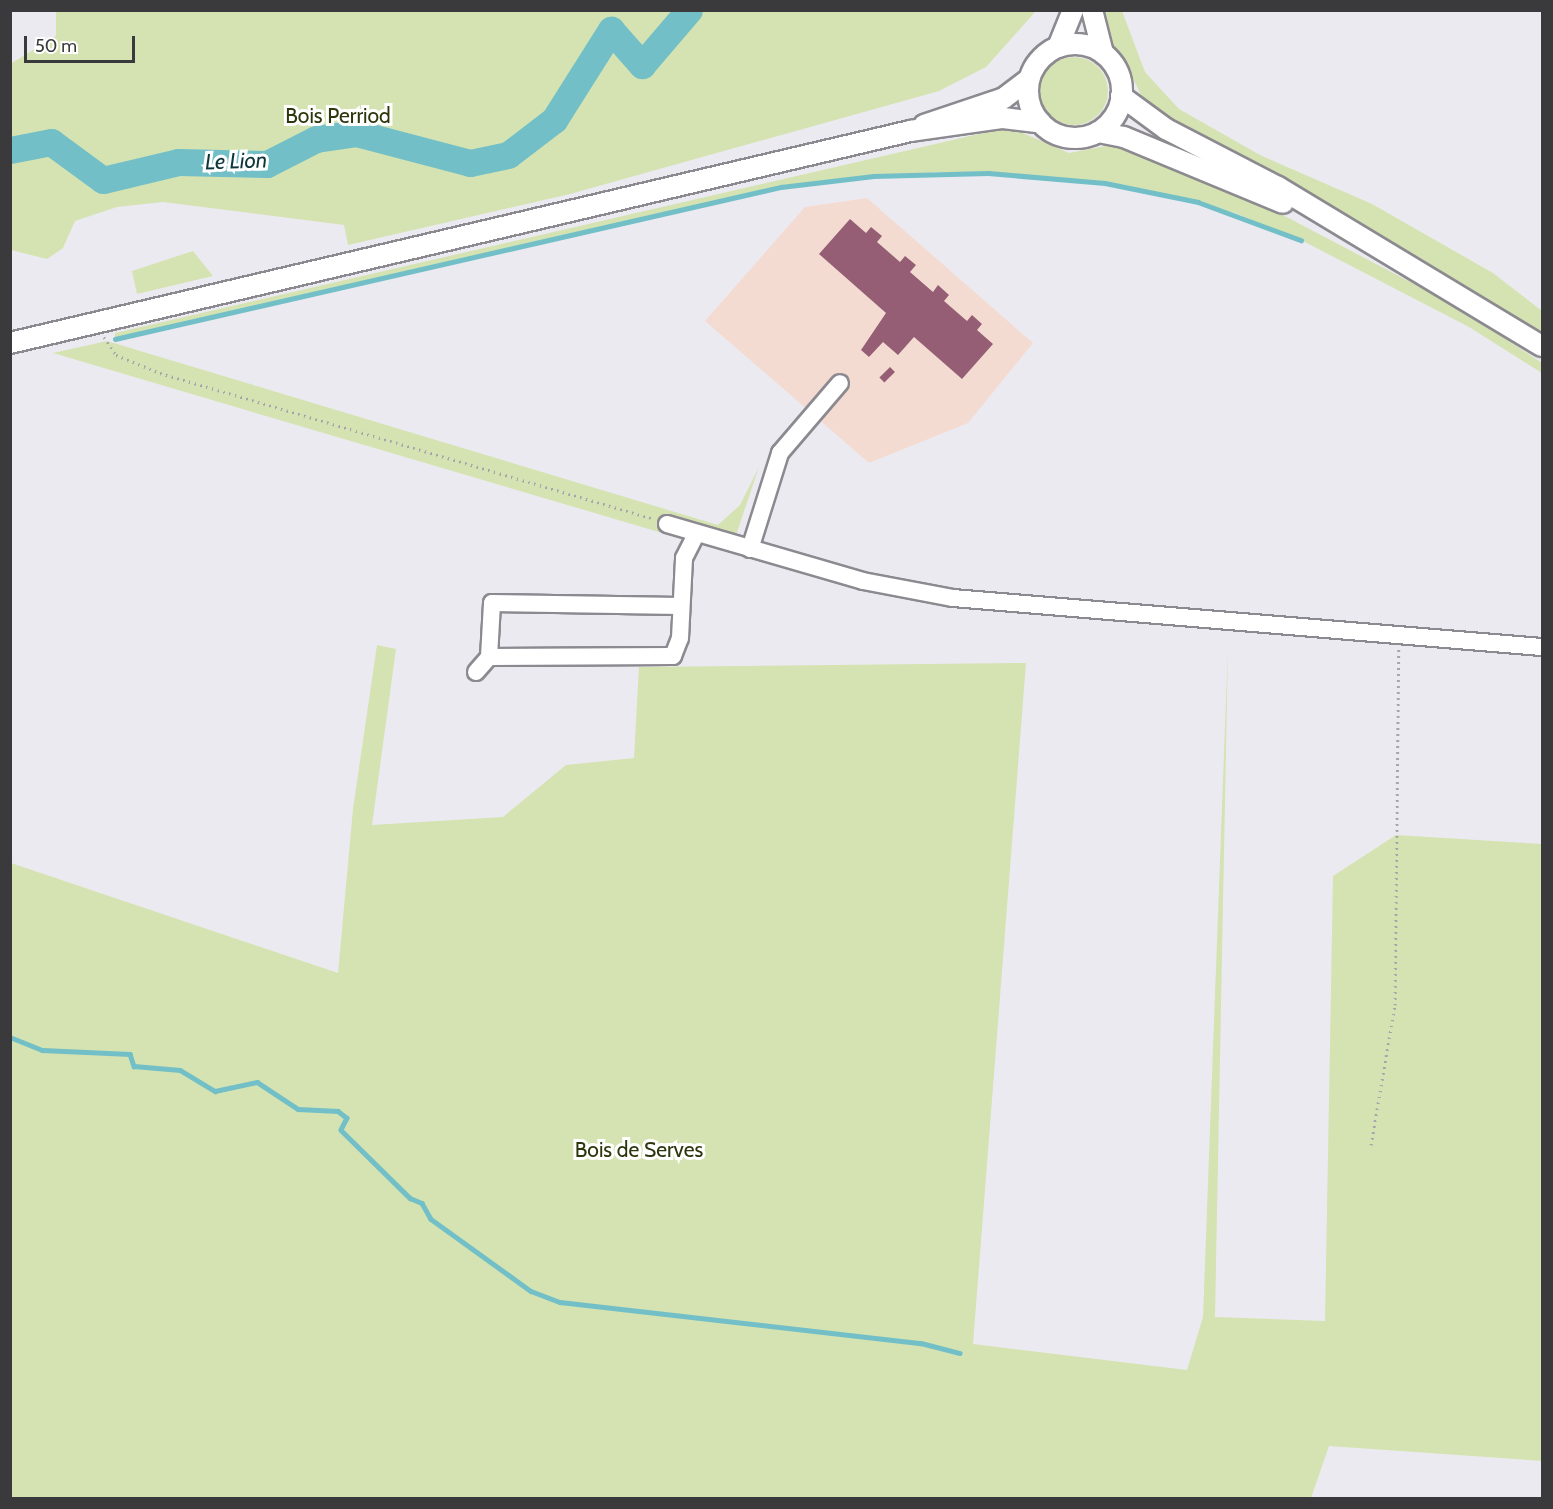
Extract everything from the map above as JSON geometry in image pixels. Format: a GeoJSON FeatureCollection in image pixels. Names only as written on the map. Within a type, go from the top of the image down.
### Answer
{"type":"FeatureCollection","features":[{"type":"Feature","properties":{"kind":"main road"},"geometry":{"type":"LineString","coordinates":[[1058,47],[1073,10]]}},
{"type":"Feature","properties":{"kind":"main road"},"geometry":{"type":"LineString","coordinates":[[1092,10],[1102,53],[1119,77],[1121,96],[1114,117],[1098,132]]}},
{"type":"Feature","properties":{"kind":"main road"},"geometry":{"type":"LineString","coordinates":[[910,131],[1004,98],[1029,79],[1040,59],[1058,47],[1076,44],[1102,53]]}},
{"type":"Feature","properties":{"kind":"main road"},"geometry":{"type":"LineString","coordinates":[[1029,79],[1030,106],[1041,123]]}},
{"type":"Feature","properties":{"kind":"main road"},"geometry":{"type":"LineString","coordinates":[[1121,96],[1166,129],[1443,283],[1542,346]]}},
{"type":"Feature","properties":{"kind":"main road"},"geometry":{"type":"LineString","coordinates":[[10,343],[910,131],[1003,118],[1041,123],[1064,136],[1098,132],[1124,137],[1331,221]]}},
{"type":"Feature","properties":{"kind":"lane"},"geometry":{"type":"LineString","coordinates":[[750,549],[780,453],[840,382]]}},
{"type":"Feature","properties":{"kind":"lane"},"geometry":{"type":"LineString","coordinates":[[667,524],[863,581],[953,598],[1401,632],[1542,647]]}},
{"type":"Feature","properties":{"kind":"lane"},"geometry":{"type":"LineString","coordinates":[[489,657],[673,656],[684,558],[697,532]]}},
{"type":"Feature","properties":{"kind":"lane"},"geometry":{"type":"LineString","coordinates":[[476,672],[489,657],[492,603],[680,606]]}},
{"type":"Feature","properties":{"kind":"path"},"geometry":{"type":"LineString","coordinates":[[95,324],[116,355],[160,373],[667,524]]}},
{"type":"Feature","properties":{"kind":"path"},"geometry":{"type":"LineString","coordinates":[[1371,1145],[1395,1005],[1401,632]]}},
{"type":"Feature","properties":{"kind":"shaded area"},"geometry":{"type":"Polygon","coordinates":[[[867,198],[1033,343],[968,423],[869,463],[705,321],[805,207],[867,198]]]}},
{"type":"Feature","properties":{"kind":"green space","name":"Bois Perriod"},"geometry":{"type":"Polygon","coordinates":[[[56,10],[1036,11],[986,67],[939,91],[570,194],[348,245],[344,225],[163,202],[117,207],[75,221],[63,248],[47,259],[11,250],[10,64],[56,36],[56,10]]]}},
{"type":"Feature","properties":{"kind":"green space"},"geometry":{"type":"Polygon","coordinates":[[[1101,11],[1122,11],[1145,72],[1179,109],[1260,155],[1372,204],[1493,273],[1542,311],[1542,332],[1145,103],[1124,60],[1106,39],[1101,11]]]}},
{"type":"Feature","properties":{"kind":"green space"},"geometry":{"type":"Polygon","coordinates":[[[1074,57],[1087,60],[1098,67],[1105,78],[1108,91],[1105,104],[1098,115],[1087,122],[1074,125],[1061,122],[1050,115],[1043,104],[1040,91],[1043,78],[1050,67],[1061,60],[1074,57]]]}},
{"type":"Feature","properties":{"kind":"green space"},"geometry":{"type":"Polygon","coordinates":[[[1009,127],[1069,153],[1111,145],[1125,149],[1258,202],[1456,306],[1542,363],[1542,373],[1469,327],[1301,240],[1235,213],[1105,183],[937,172],[781,187],[115,339],[115,333],[1009,127]]]}},
{"type":"Feature","properties":{"kind":"green space"},"geometry":{"type":"Polygon","coordinates":[[[193,251],[213,276],[137,294],[132,271],[193,251]]]}},
{"type":"Feature","properties":{"kind":"green space"},"geometry":{"type":"Polygon","coordinates":[[[107,341],[718,525],[740,505],[759,467],[730,553],[53,353],[107,341]]]}},
{"type":"Feature","properties":{"kind":"green space","name":"Bois de Serves"},"geometry":{"type":"Polygon","coordinates":[[[377,645],[396,649],[372,825],[503,817],[566,765],[634,758],[639,667],[1026,663],[973,1344],[1187,1370],[1203,1317],[1228,646],[1215,1317],[1325,1321],[1333,876],[1396,835],[1542,844],[1542,1461],[1329,1446],[1311,1498],[11,1498],[11,863],[338,973],[353,809],[377,645]]]}},
{"type":"Feature","properties":{"kind":"building"},"geometry":{"type":"Polygon","coordinates":[[[850,219],[866,233],[871,227],[882,236],[877,242],[900,262],[905,256],[916,265],[910,272],[933,292],[938,285],[949,295],[944,301],[967,321],[972,315],[982,324],[977,330],[993,344],[962,379],[914,337],[898,355],[883,342],[869,357],[861,350],[886,313],[819,254],[850,219]]]}},
{"type":"Feature","properties":{"kind":"building"},"geometry":{"type":"Polygon","coordinates":[[[890,367],[895,372],[884,383],[879,378],[890,367]]]}},
{"type":"Feature","properties":{"kind":"waterway","name":"Le Lion"},"geometry":{"type":"LineString","coordinates":[[10,150],[51,142],[103,180],[178,162],[267,164],[316,139],[356,133],[470,163],[508,155],[554,120],[611,30],[642,65],[689,10]]}},
{"type":"Feature","properties":{"kind":"waterway"},"geometry":{"type":"LineString","coordinates":[[115,339],[781,187],[873,176],[988,173],[1105,183],[1198,202],[1301,240]]}},
{"type":"Feature","properties":{"kind":"waterway"},"geometry":{"type":"LineString","coordinates":[[10,1037],[42,1050],[130,1054],[134,1066],[180,1070],[215,1091],[257,1082],[298,1109],[338,1111],[347,1118],[341,1130],[410,1198],[422,1203],[431,1219],[531,1291],[560,1302],[921,1343],[960,1353]]}}]}
